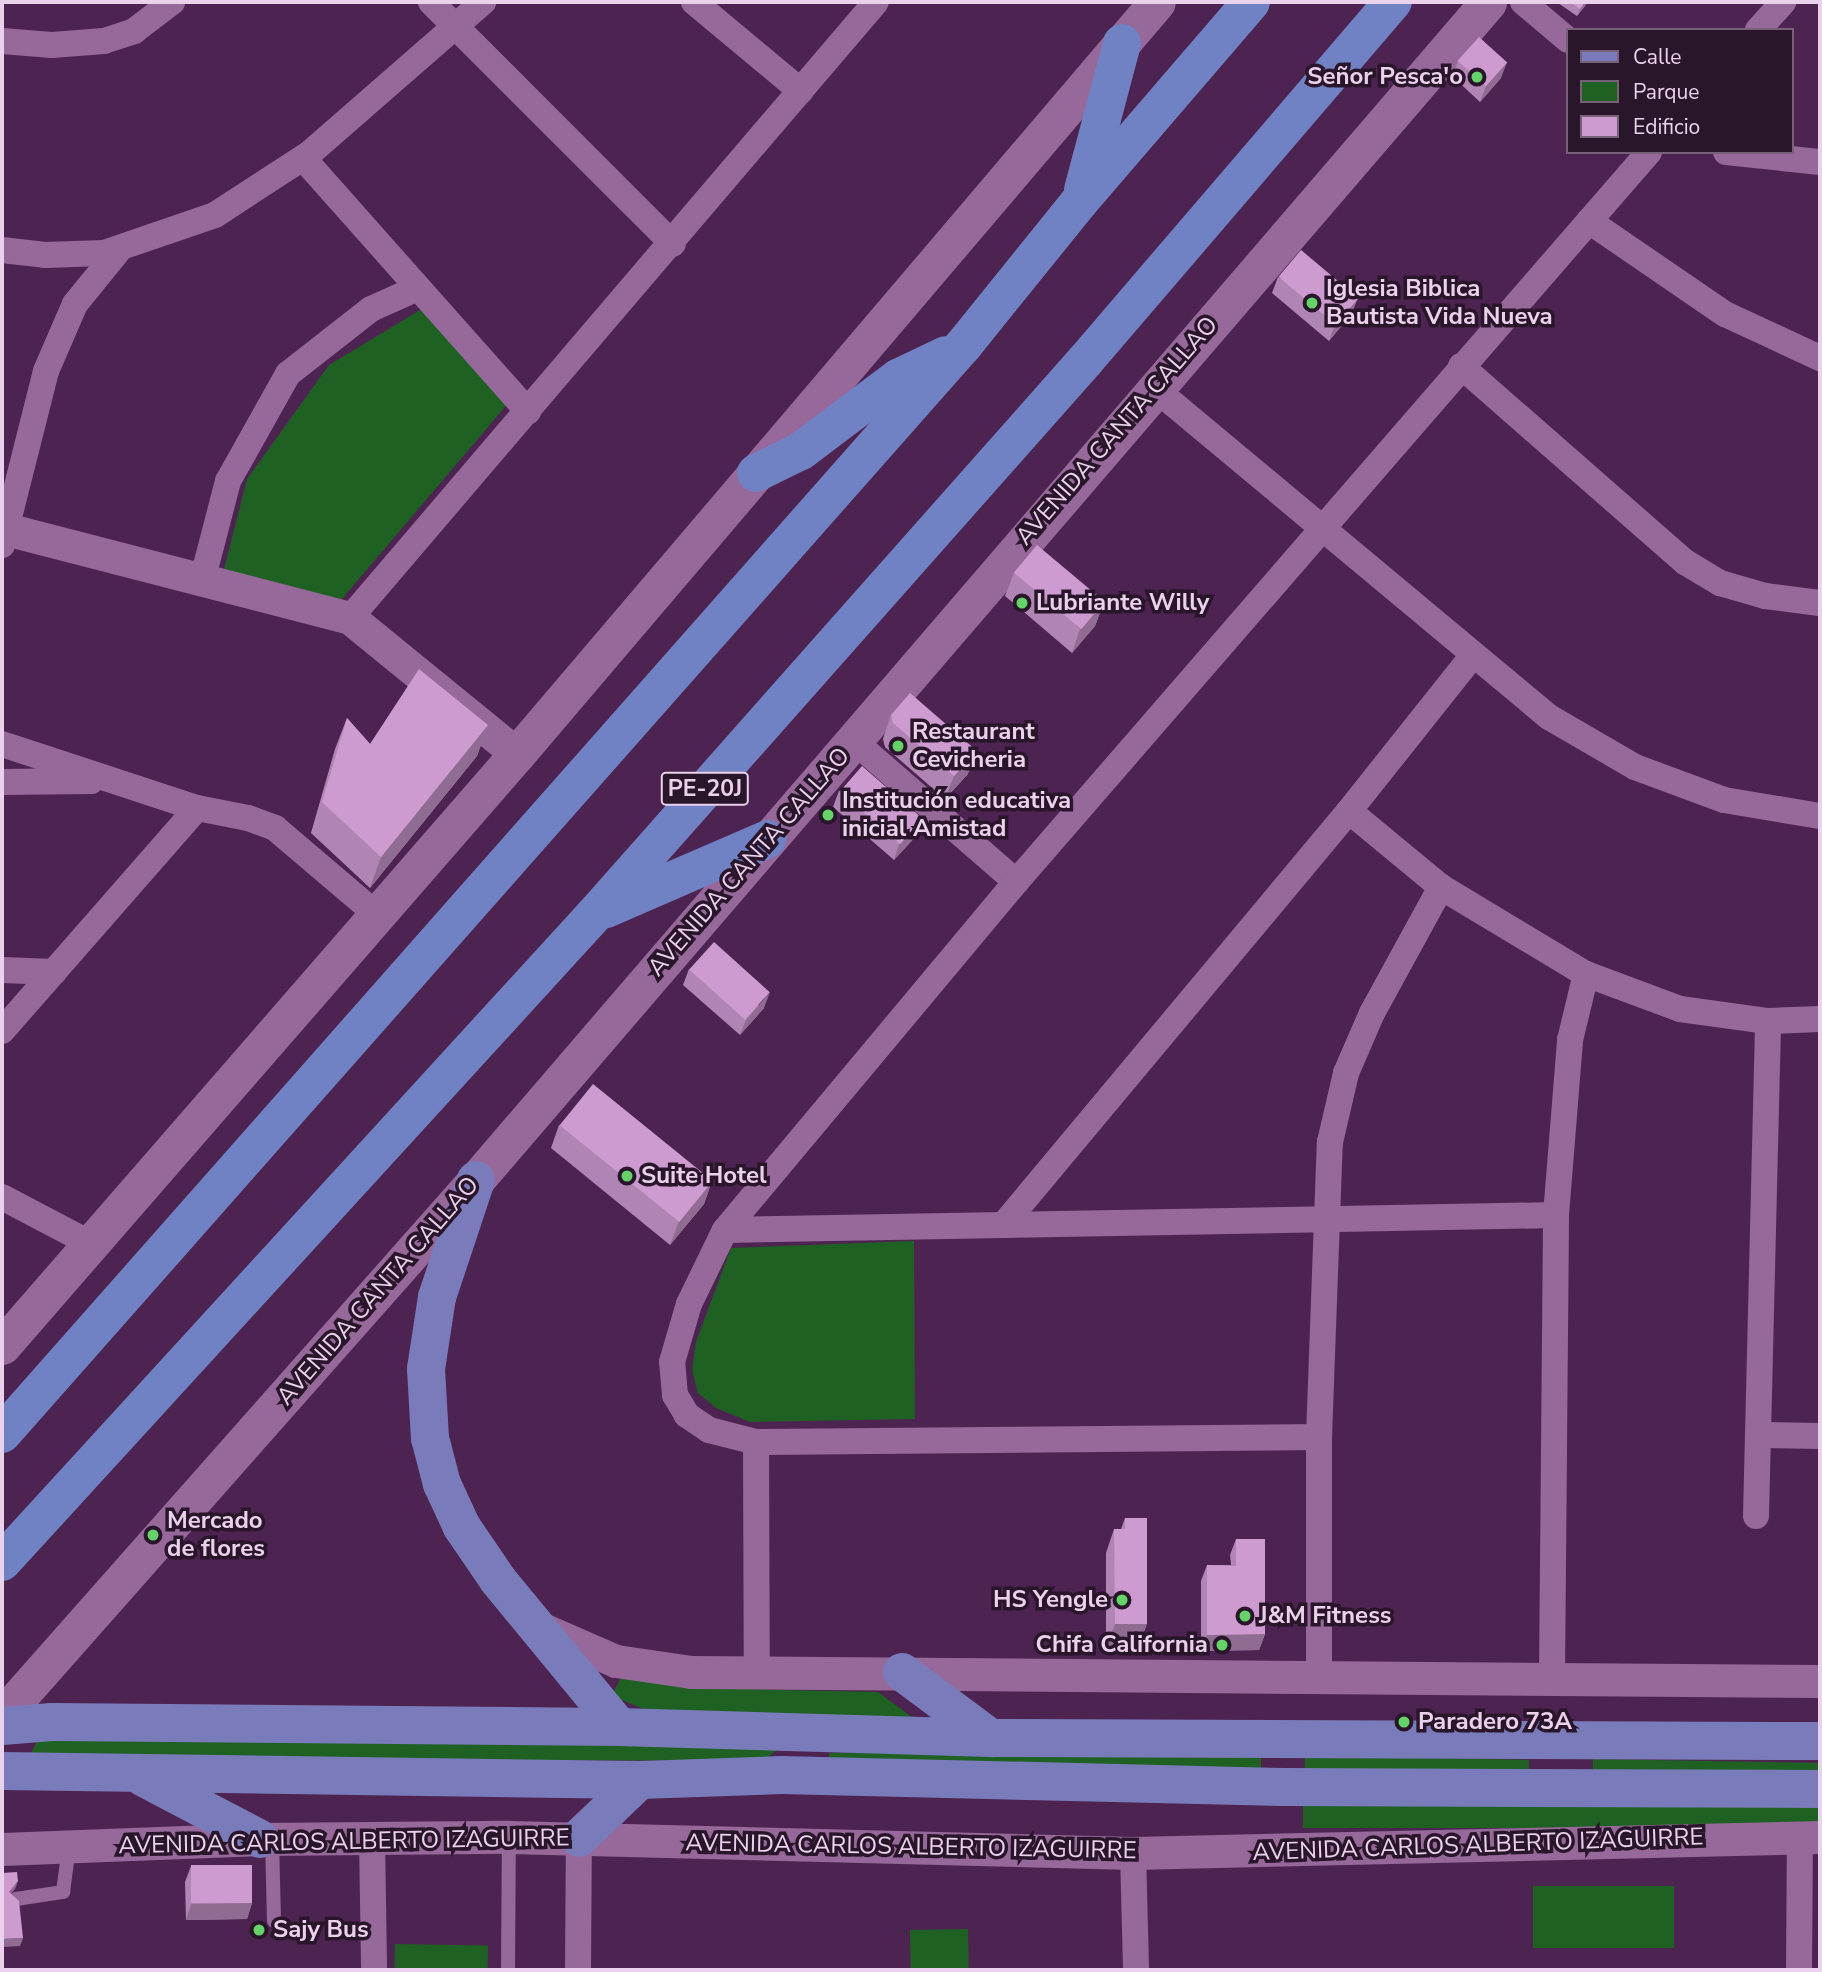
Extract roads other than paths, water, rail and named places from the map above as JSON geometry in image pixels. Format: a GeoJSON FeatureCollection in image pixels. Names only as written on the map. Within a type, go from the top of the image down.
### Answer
{"type":"FeatureCollection","features":[{"type":"Feature","properties":{"kind":"highway"},"geometry":{"type":"LineString","coordinates":[[2,1434],[963,346],[1080,201],[1251,2]]}},
{"type":"Feature","properties":{"kind":"highway","name":"PE-20J"},"geometry":{"type":"LineString","coordinates":[[2,1562],[595,914],[1085,362],[1393,2]]}},
{"type":"Feature","properties":{"kind":"highway"},"geometry":{"type":"LineString","coordinates":[[1080,201],[1122,43]]}},
{"type":"Feature","properties":{"kind":"highway"},"geometry":{"type":"LineString","coordinates":[[755,474],[801,451],[898,378],[963,346]]}},
{"type":"Feature","properties":{"kind":"highway"},"geometry":{"type":"LineString","coordinates":[[595,914],[768,839]]}},
{"type":"Feature","properties":{"kind":"main road"},"geometry":{"type":"LineString","coordinates":[[2,1346],[517,754],[1157,2]]}},
{"type":"Feature","properties":{"kind":"main road","name":"AVENIDA CANTA CALLAO"},"geometry":{"type":"LineString","coordinates":[[2,1716],[476,1180],[854,741],[1153,387],[1488,2]]}},
{"type":"Feature","properties":{"kind":"main road"},"geometry":{"type":"LineString","coordinates":[[476,1180],[437,1297],[426,1369],[430,1438],[442,1484],[462,1527],[619,1727]]}},
{"type":"Feature","properties":{"kind":"main road"},"geometry":{"type":"LineString","coordinates":[[902,1672],[991,1738]]}},
{"type":"Feature","properties":{"kind":"main road"},"geometry":{"type":"LineString","coordinates":[[2,1726],[52,1722],[619,1727],[991,1738],[1820,1741]]}},
{"type":"Feature","properties":{"kind":"main road"},"geometry":{"type":"LineString","coordinates":[[780,1732],[795,1760],[781,1775]]}},
{"type":"Feature","properties":{"kind":"main road"},"geometry":{"type":"LineString","coordinates":[[1563,1788],[1555,1777],[1553,1759],[1575,1740]]}},
{"type":"Feature","properties":{"kind":"main road","name":"AVENIDA CARLOS ALBERTO IZAGUIRRE"},"geometry":{"type":"LineString","coordinates":[[2,1771],[139,1776],[640,1780],[781,1775],[1284,1787],[1820,1789]]}},
{"type":"Feature","properties":{"kind":"main road"},"geometry":{"type":"LineString","coordinates":[[139,1776],[266,1839]]}},
{"type":"Feature","properties":{"kind":"main road"},"geometry":{"type":"LineString","coordinates":[[579,1838],[640,1780]]}},
{"type":"Feature","properties":{"kind":"street"},"geometry":{"type":"LineString","coordinates":[[2,41],[52,45],[104,41],[134,30],[172,2]]}},
{"type":"Feature","properties":{"kind":"street"},"geometry":{"type":"LineString","coordinates":[[431,2],[454,28],[673,244]]}},
{"type":"Feature","properties":{"kind":"street"},"geometry":{"type":"LineString","coordinates":[[2,250],[44,255],[118,251],[215,215],[303,158],[483,2]]}},
{"type":"Feature","properties":{"kind":"street"},"geometry":{"type":"LineString","coordinates":[[694,2],[801,91]]}},
{"type":"Feature","properties":{"kind":"street"},"geometry":{"type":"LineString","coordinates":[[350,618],[673,244],[876,2]]}},
{"type":"Feature","properties":{"kind":"street"},"geometry":{"type":"LineString","coordinates":[[1523,2],[1566,38]]}},
{"type":"Feature","properties":{"kind":"street"},"geometry":{"type":"LineString","coordinates":[[1760,28],[1783,2]]}},
{"type":"Feature","properties":{"kind":"street"},"geometry":{"type":"LineString","coordinates":[[1319,1437],[756,1442],[709,1430],[687,1415],[675,1395],[672,1362],[686,1316],[725,1230],[1016,882],[1318,529],[1647,154]]}},
{"type":"Feature","properties":{"kind":"street"},"geometry":{"type":"LineString","coordinates":[[1745,154],[1820,162]]}},
{"type":"Feature","properties":{"kind":"street"},"geometry":{"type":"LineString","coordinates":[[303,158],[528,411]]}},
{"type":"Feature","properties":{"kind":"street"},"geometry":{"type":"LineString","coordinates":[[1589,221],[1725,314],[1820,358]]}},
{"type":"Feature","properties":{"kind":"street"},"geometry":{"type":"LineString","coordinates":[[118,251],[75,304],[46,370],[3,534],[350,618],[517,754]]}},
{"type":"Feature","properties":{"kind":"street"},"geometry":{"type":"LineString","coordinates":[[202,581],[228,481],[288,374],[372,309],[418,288]]}},
{"type":"Feature","properties":{"kind":"street"},"geometry":{"type":"LineString","coordinates":[[1461,366],[1685,562],[1720,583],[1765,596],[1820,603]]}},
{"type":"Feature","properties":{"kind":"street"},"geometry":{"type":"LineString","coordinates":[[1153,387],[1318,529],[1549,717],[1635,767],[1724,800],[1820,816]]}},
{"type":"Feature","properties":{"kind":"street"},"geometry":{"type":"LineString","coordinates":[[1005,1223],[1349,811],[1473,655]]}},
{"type":"Feature","properties":{"kind":"street"},"geometry":{"type":"LineString","coordinates":[[854,741],[1016,882]]}},
{"type":"Feature","properties":{"kind":"street"},"geometry":{"type":"LineString","coordinates":[[2,744],[197,808],[248,818],[275,828],[376,914]]}},
{"type":"Feature","properties":{"kind":"street"},"geometry":{"type":"LineString","coordinates":[[2,782],[113,781]]}},
{"type":"Feature","properties":{"kind":"street"},"geometry":{"type":"LineString","coordinates":[[2,1031],[197,808]]}},
{"type":"Feature","properties":{"kind":"street"},"geometry":{"type":"LineString","coordinates":[[1349,811],[1441,887],[1586,974],[1680,1009],[1768,1021],[1820,1019]]}},
{"type":"Feature","properties":{"kind":"street"},"geometry":{"type":"LineString","coordinates":[[1319,1680],[1319,1437],[1324,1217],[1330,1142],[1346,1073],[1372,1013],[1441,887]]}},
{"type":"Feature","properties":{"kind":"street"},"geometry":{"type":"LineString","coordinates":[[2,970],[54,972]]}},
{"type":"Feature","properties":{"kind":"street"},"geometry":{"type":"LineString","coordinates":[[1552,1678],[1556,1215],[1570,1040],[1586,974]]}},
{"type":"Feature","properties":{"kind":"street"},"geometry":{"type":"LineString","coordinates":[[1756,1516],[1768,1021]]}},
{"type":"Feature","properties":{"kind":"street"},"geometry":{"type":"LineString","coordinates":[[2,1196],[91,1244]]}},
{"type":"Feature","properties":{"kind":"street"},"geometry":{"type":"LineString","coordinates":[[725,1230],[1324,1217],[1556,1215]]}},
{"type":"Feature","properties":{"kind":"street"},"geometry":{"type":"LineString","coordinates":[[1758,1435],[1820,1436]]}},
{"type":"Feature","properties":{"kind":"street"},"geometry":{"type":"LineString","coordinates":[[756,1442],[757,1673]]}},
{"type":"Feature","properties":{"kind":"street"},"geometry":{"type":"LineString","coordinates":[[538,1627],[616,1661],[691,1672],[902,1672],[1319,1680],[1552,1678],[1820,1681]]}},
{"type":"Feature","properties":{"kind":"street"},"geometry":{"type":"LineString","coordinates":[[1799,1970],[1810,1836]]}},
{"type":"Feature","properties":{"kind":"street","name":"AVENIDA CARLOS ALBERTO IZAGUIRRE"},"geometry":{"type":"LineString","coordinates":[[2,1849],[266,1839],[509,1837],[1133,1853],[1810,1836]]}},
{"type":"Feature","properties":{"kind":"street"},"geometry":{"type":"LineString","coordinates":[[372,1837],[373,1970]]}},
{"type":"Feature","properties":{"kind":"street"},"geometry":{"type":"LineString","coordinates":[[578,1970],[579,1838]]}},
{"type":"Feature","properties":{"kind":"street"},"geometry":{"type":"LineString","coordinates":[[1133,1853],[1136,1970]]}},
{"type":"Feature","properties":{"kind":"lane"},"geometry":{"type":"LineString","coordinates":[[508,1970],[509,1837]]}},
{"type":"Feature","properties":{"kind":"lane"},"geometry":{"type":"LineString","coordinates":[[266,1839],[274,1921]]}},
{"type":"Feature","properties":{"kind":"lane"},"geometry":{"type":"LineString","coordinates":[[16,1899],[63,1892],[69,1847]]}},
{"type":"Feature","properties":{"kind":"place","name":"Señor Pesca'o"},"geometry":{"type":"Point","coordinates":[1477,77]}},
{"type":"Feature","properties":{"kind":"place","name":"Iglesia Biblica Bautista Vida Nueva"},"geometry":{"type":"Point","coordinates":[1312,303]}},
{"type":"Feature","properties":{"kind":"place","name":"Lubriante Willy"},"geometry":{"type":"Point","coordinates":[1022,603]}},
{"type":"Feature","properties":{"kind":"place","name":"Restaurant Cevicheria"},"geometry":{"type":"Point","coordinates":[898,746]}},
{"type":"Feature","properties":{"kind":"place","name":"Institución educativa inicial Amistad"},"geometry":{"type":"Point","coordinates":[828,815]}},
{"type":"Feature","properties":{"kind":"place","name":"Suite Hotel"},"geometry":{"type":"Point","coordinates":[627,1176]}},
{"type":"Feature","properties":{"kind":"place","name":"Mercado de flores"},"geometry":{"type":"Point","coordinates":[153,1535]}},
{"type":"Feature","properties":{"kind":"place","name":"HS Yengle"},"geometry":{"type":"Point","coordinates":[1122,1600]}},
{"type":"Feature","properties":{"kind":"place","name":"J&M Fitness"},"geometry":{"type":"Point","coordinates":[1245,1616]}},
{"type":"Feature","properties":{"kind":"place","name":"Chifa California"},"geometry":{"type":"Point","coordinates":[1222,1645]}},
{"type":"Feature","properties":{"kind":"place","name":"Paradero 73A"},"geometry":{"type":"Point","coordinates":[1404,1722]}},
{"type":"Feature","properties":{"kind":"place","name":"Sajy Bus"},"geometry":{"type":"Point","coordinates":[259,1930]}}]}
